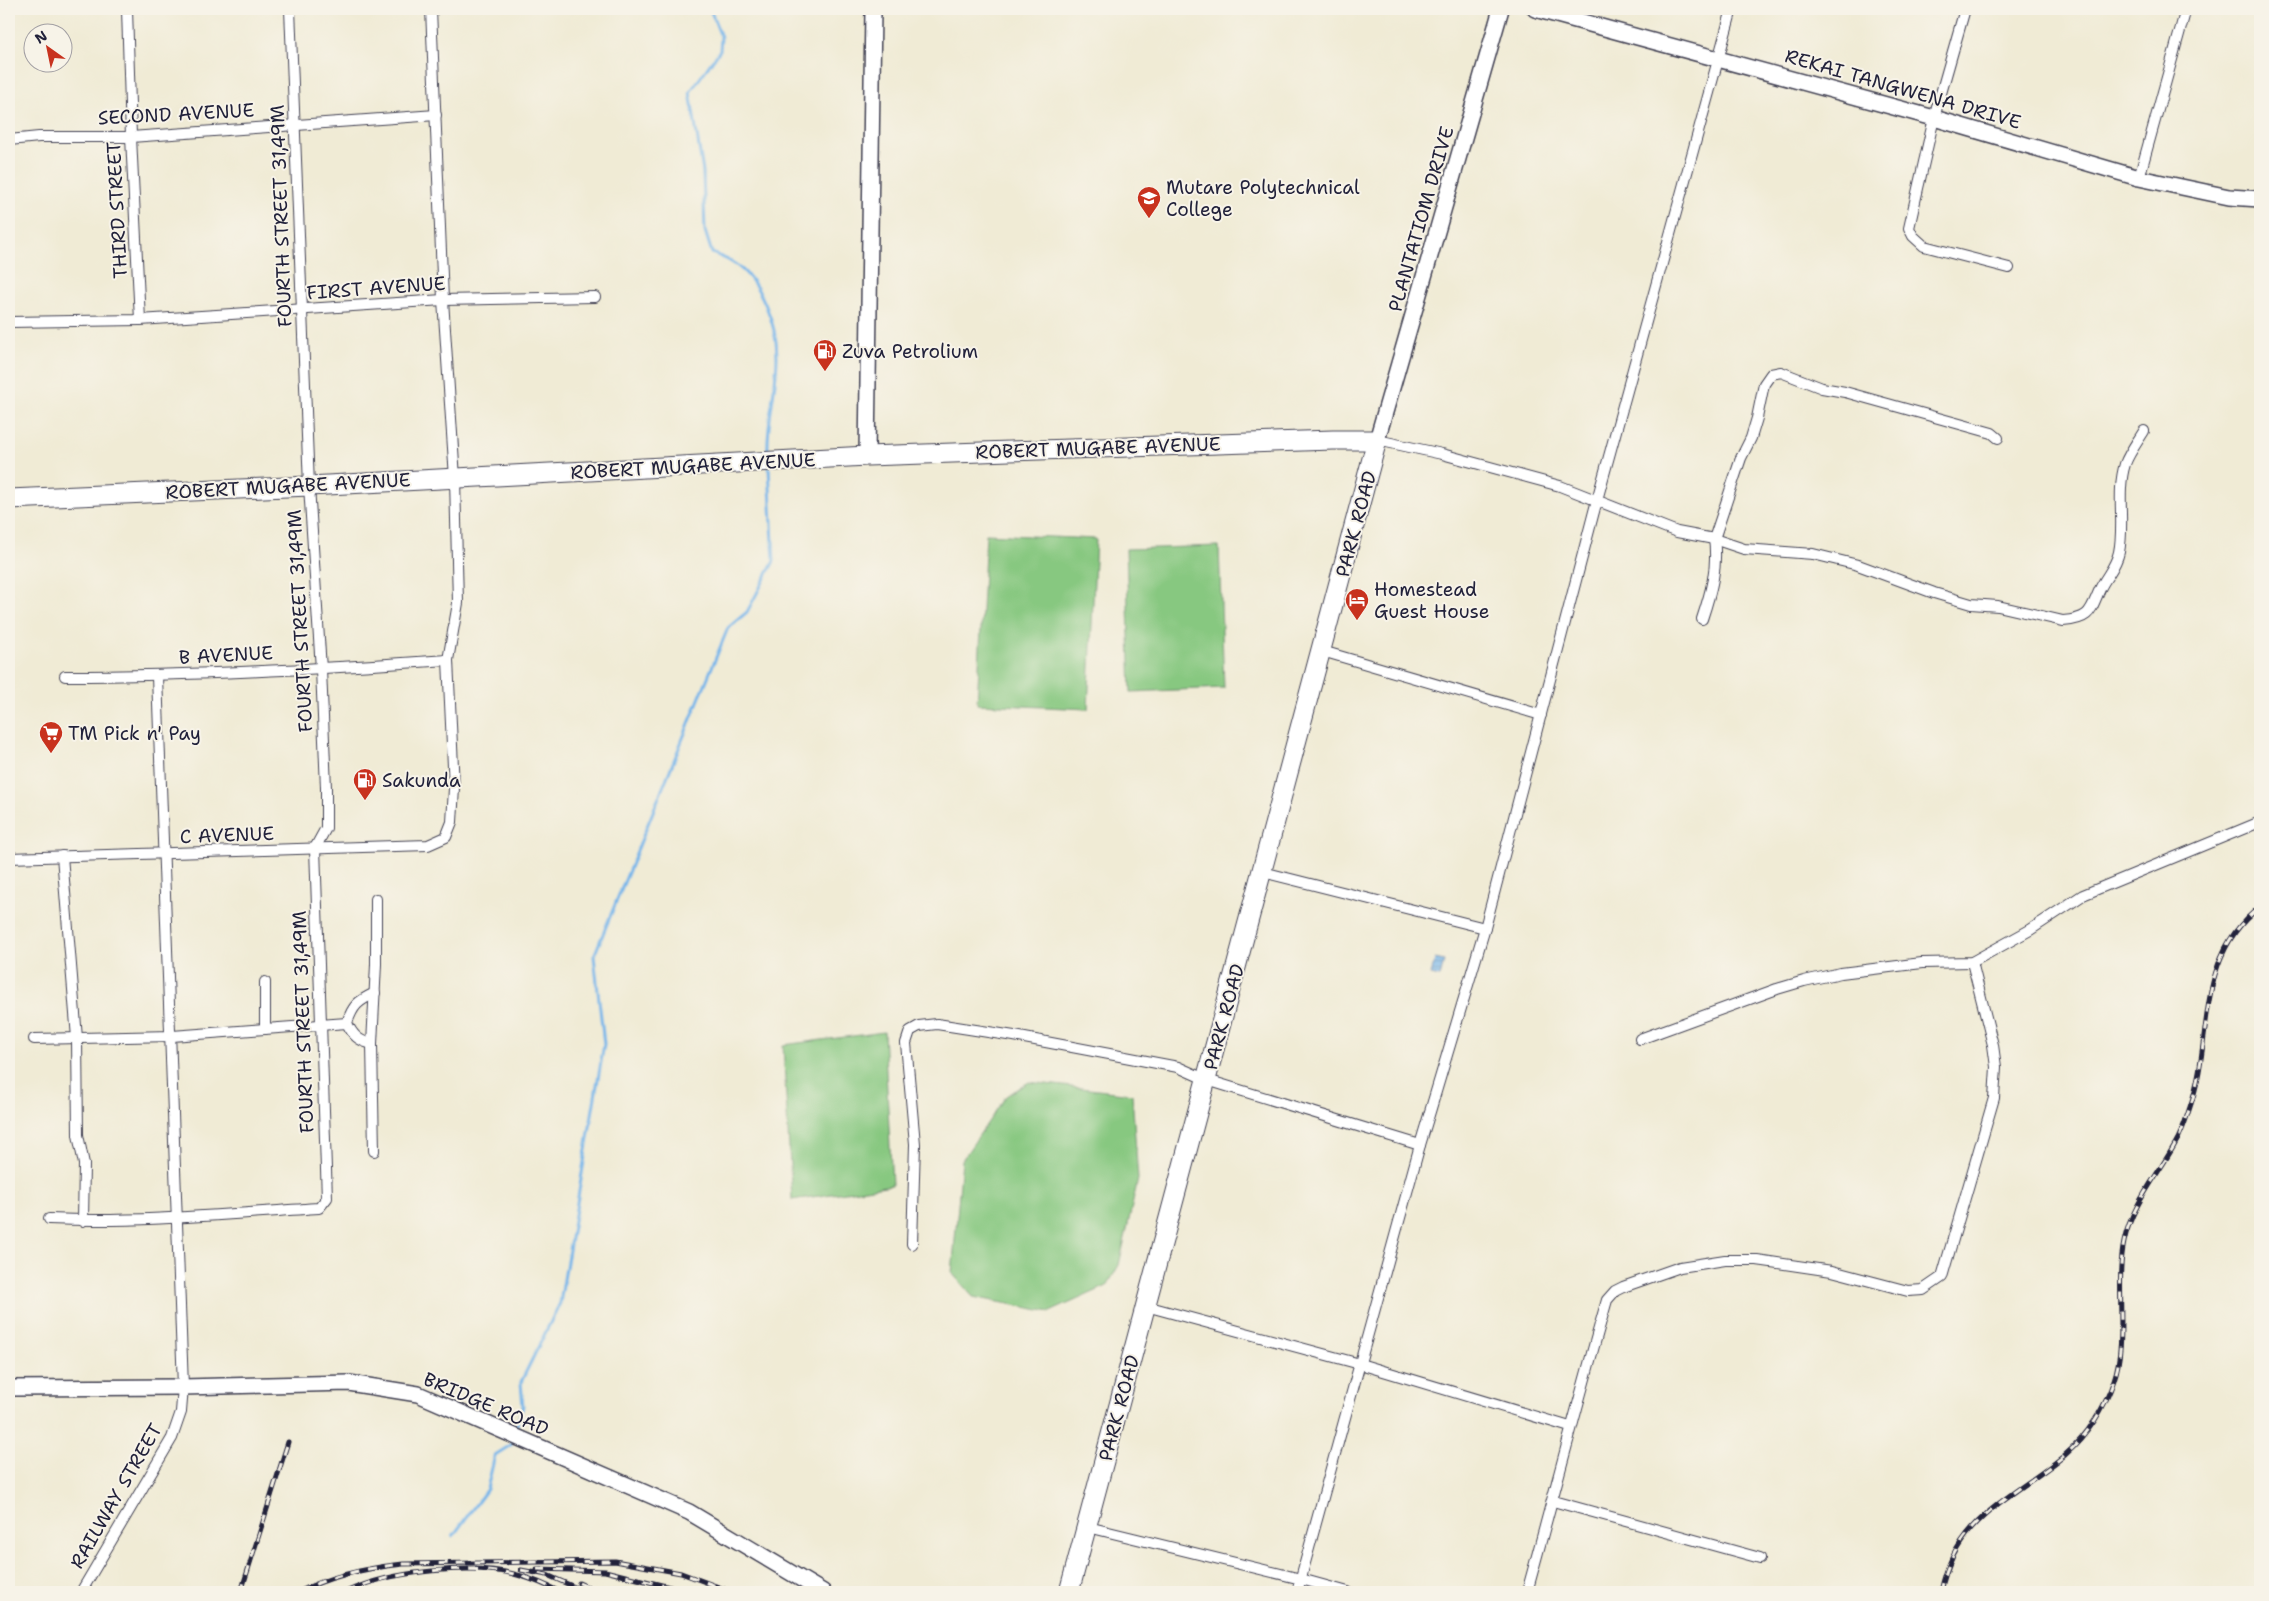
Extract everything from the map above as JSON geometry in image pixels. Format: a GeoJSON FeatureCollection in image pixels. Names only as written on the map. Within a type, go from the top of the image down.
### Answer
{"type":"FeatureCollection","features":[{"type":"Feature","properties":{"kind":"highway","name":"ROBERT MUGABE AVENUE"},"geometry":{"type":"LineString","coordinates":[[9,499],[309,486],[867,456],[1377,440]]}},
{"type":"Feature","properties":{"kind":"highway","name":"PARK ROAD"},"geometry":{"type":"LineString","coordinates":[[1069,1592],[1088,1527],[1377,440]]}},
{"type":"Feature","properties":{"kind":"street","name":"THIRD STREET"},"geometry":{"type":"LineString","coordinates":[[127,9],[140,320]]}},
{"type":"Feature","properties":{"kind":"street","name":"FOURTH STREET 31,49M"},"geometry":{"type":"LineString","coordinates":[[176,1218],[319,1208],[327,1198],[315,848],[326,828],[327,821],[321,669],[309,486],[290,9]]}},
{"type":"Feature","properties":{"kind":"street"},"geometry":{"type":"LineString","coordinates":[[431,9],[443,300],[455,478],[458,603],[448,660]]}},
{"type":"Feature","properties":{"kind":"street"},"geometry":{"type":"LineString","coordinates":[[867,456],[872,9]]}},
{"type":"Feature","properties":{"kind":"street","name":"PLANTATIOM DRIVE"},"geometry":{"type":"LineString","coordinates":[[1377,440],[1501,9]]}},
{"type":"Feature","properties":{"kind":"street","name":"REKAI TANGWENA DRIVE"},"geometry":{"type":"LineString","coordinates":[[1535,9],[1719,57],[2139,178],[2229,197],[2260,199]]}},
{"type":"Feature","properties":{"kind":"street"},"geometry":{"type":"LineString","coordinates":[[1297,1592],[1420,1144],[1485,928],[1597,500],[1732,9]]}},
{"type":"Feature","properties":{"kind":"street"},"geometry":{"type":"LineString","coordinates":[[1965,9],[1934,118],[1909,228],[1913,236],[1924,246],[2009,268]]}},
{"type":"Feature","properties":{"kind":"street"},"geometry":{"type":"LineString","coordinates":[[2139,178],[2186,9]]}},
{"type":"Feature","properties":{"kind":"street","name":"SECOND AVENUE"},"geometry":{"type":"LineString","coordinates":[[9,140],[39,137],[131,137],[436,115]]}},
{"type":"Feature","properties":{"kind":"street","name":"FIRST AVENUE"},"geometry":{"type":"LineString","coordinates":[[9,322],[140,320],[302,311],[443,300],[595,297]]}},
{"type":"Feature","properties":{"kind":"street"},"geometry":{"type":"LineString","coordinates":[[1702,619],[1714,581],[1716,550],[1714,539],[1741,458],[1753,432],[1764,384],[1771,374],[1780,372],[1822,388],[1845,392],[1992,433],[1998,438]]}},
{"type":"Feature","properties":{"kind":"street"},"geometry":{"type":"LineString","coordinates":[[1377,440],[1442,454],[1551,483],[1676,532],[1714,539],[1744,549],[1813,554],[1858,565],[1934,593],[1971,604],[1998,606],[2063,621],[2074,620],[2086,615],[2093,607],[2100,589],[2112,572],[2121,537],[2120,509],[2125,464],[2144,431]]}},
{"type":"Feature","properties":{"kind":"street"},"geometry":{"type":"LineString","coordinates":[[1322,651],[1541,714]]}},
{"type":"Feature","properties":{"kind":"street","name":"B AVENUE"},"geometry":{"type":"LineString","coordinates":[[65,676],[157,676],[321,669],[448,660]]}},
{"type":"Feature","properties":{"kind":"street","name":"C AVENUE"},"geometry":{"type":"LineString","coordinates":[[9,858],[165,855],[428,845],[446,837],[452,822],[454,788],[448,660]]}},
{"type":"Feature","properties":{"kind":"street","name":"RAILWAY STREET"},"geometry":{"type":"LineString","coordinates":[[80,1592],[172,1438],[181,1412],[183,1387],[176,1218],[172,1036],[157,676]]}},
{"type":"Feature","properties":{"kind":"street"},"geometry":{"type":"LineString","coordinates":[[1640,1039],[1804,981],[1841,973],[1922,963],[1972,962],[2030,930],[2083,895],[2260,822]]}},
{"type":"Feature","properties":{"kind":"street"},"geometry":{"type":"LineString","coordinates":[[62,856],[77,1038],[78,1135],[84,1164],[83,1221]]}},
{"type":"Feature","properties":{"kind":"street"},"geometry":{"type":"LineString","coordinates":[[1263,872],[1485,928]]}},
{"type":"Feature","properties":{"kind":"street"},"geometry":{"type":"LineString","coordinates":[[374,1151],[372,1044],[375,993],[376,899]]}},
{"type":"Feature","properties":{"kind":"street"},"geometry":{"type":"LineString","coordinates":[[1527,1592],[1553,1501],[1570,1427],[1607,1300],[1615,1290],[1680,1267],[1725,1260],[1757,1260],[1832,1271],[1908,1291],[1923,1290],[1942,1277],[1994,1098],[1996,1067],[1993,1045],[1972,962]]}},
{"type":"Feature","properties":{"kind":"street"},"geometry":{"type":"LineString","coordinates":[[265,982],[265,1028]]}},
{"type":"Feature","properties":{"kind":"street"},"geometry":{"type":"LineString","coordinates":[[372,1044],[360,1041],[351,1033],[347,1023],[350,1012],[358,1001],[375,993]]}},
{"type":"Feature","properties":{"kind":"street"},"geometry":{"type":"LineString","coordinates":[[34,1039],[172,1036],[347,1023]]}},
{"type":"Feature","properties":{"kind":"street"},"geometry":{"type":"LineString","coordinates":[[912,1244],[915,1144],[906,1043],[910,1031],[919,1026],[937,1024],[1014,1036],[1178,1067],[1207,1080],[1420,1144]]}},
{"type":"Feature","properties":{"kind":"street"},"geometry":{"type":"LineString","coordinates":[[50,1219],[83,1221],[176,1218]]}},
{"type":"Feature","properties":{"kind":"street"},"geometry":{"type":"LineString","coordinates":[[1146,1306],[1360,1364],[1570,1427]]}},
{"type":"Feature","properties":{"kind":"street","name":"BRIDGE ROAD"},"geometry":{"type":"LineString","coordinates":[[9,1388],[183,1387],[349,1383],[418,1394],[689,1512],[823,1592]]}},
{"type":"Feature","properties":{"kind":"street"},"geometry":{"type":"LineString","coordinates":[[1553,1501],[1760,1558]]}},
{"type":"Feature","properties":{"kind":"street"},"geometry":{"type":"LineString","coordinates":[[1088,1527],[1300,1578],[1348,1592]]}},
{"type":"Feature","properties":{"kind":"green space"},"geometry":{"type":"Polygon","coordinates":[[[986,534],[1096,539],[1088,709],[977,704],[986,534]]]}},
{"type":"Feature","properties":{"kind":"green space"},"geometry":{"type":"Polygon","coordinates":[[[1219,546],[1224,688],[1131,692],[1126,549],[1219,546]]]}},
{"type":"Feature","properties":{"kind":"green space"},"geometry":{"type":"Polygon","coordinates":[[[884,1032],[892,1185],[792,1200],[783,1045],[884,1032]]]}},
{"type":"Feature","properties":{"kind":"green space"},"geometry":{"type":"Polygon","coordinates":[[[1029,1082],[1132,1094],[1138,1179],[1119,1265],[1107,1286],[1050,1312],[973,1297],[952,1273],[962,1160],[1006,1096],[1029,1082]]]}},
{"type":"Feature","properties":{"kind":"water"},"geometry":{"type":"Polygon","coordinates":[[[1435,959],[1444,961],[1440,977],[1431,975],[1435,959]]]}},
{"type":"Feature","properties":{"kind":"waterway"},"geometry":{"type":"LineString","coordinates":[[710,9],[721,37],[720,50],[690,92],[703,172],[705,231],[712,253],[743,270],[759,291],[774,331],[777,368],[769,430],[768,455]]}},
{"type":"Feature","properties":{"kind":"waterway"},"geometry":{"type":"LineString","coordinates":[[515,1431],[523,1406],[521,1382],[560,1303],[604,1044],[594,956],[728,628],[747,612],[774,561],[769,468]]}},
{"type":"Feature","properties":{"kind":"waterway"},"geometry":{"type":"LineString","coordinates":[[453,1536],[487,1489],[495,1455],[511,1445],[513,1439]]}},
{"type":"Feature","properties":{"kind":"waterway"},"geometry":{"type":"LineString","coordinates":[[449,1588],[450,1592]]}},
{"type":"Feature","properties":{"kind":"railway"},"geometry":{"type":"LineString","coordinates":[[1941,1592],[1948,1567],[1959,1545],[1973,1527],[1989,1512],[2065,1455],[2088,1430],[2106,1401],[2118,1364],[2121,1330],[2122,1259],[2128,1229],[2139,1203],[2182,1131],[2197,1081],[2209,1000],[2215,974],[2225,950],[2239,927],[2260,907]]}},
{"type":"Feature","properties":{"kind":"railway"},"geometry":{"type":"LineString","coordinates":[[241,1592],[288,1442]]}},
{"type":"Feature","properties":{"kind":"railway"},"geometry":{"type":"LineString","coordinates":[[299,1592],[324,1581],[350,1573],[403,1564],[615,1561],[681,1573],[732,1592]]}},
{"type":"Feature","properties":{"kind":"railway"},"geometry":{"type":"LineString","coordinates":[[346,1592],[364,1585],[408,1574],[457,1569],[502,1572],[521,1576],[560,1592]]}},
{"type":"Feature","properties":{"kind":"railway"},"geometry":{"type":"LineString","coordinates":[[537,1569],[605,1571],[690,1592]]}},
{"type":"Feature","properties":{"kind":"railway"},"geometry":{"type":"LineString","coordinates":[[521,1570],[547,1575],[586,1592]]}},
{"type":"Feature","properties":{"kind":"railway"},"geometry":{"type":"LineString","coordinates":[[579,1583],[599,1592]]}},
{"type":"Feature","properties":{"kind":"place","name":"Mutare Polytechnical College"},"geometry":{"type":"Point","coordinates":[1149,219]}},
{"type":"Feature","properties":{"kind":"place","name":"Zuva Petrolium"},"geometry":{"type":"Point","coordinates":[825,372]}},
{"type":"Feature","properties":{"kind":"place","name":"Homestead Guest House"},"geometry":{"type":"Point","coordinates":[1357,621]}},
{"type":"Feature","properties":{"kind":"place","name":"TM Pick n' Pay"},"geometry":{"type":"Point","coordinates":[51,754]}},
{"type":"Feature","properties":{"kind":"place","name":"Sakunda"},"geometry":{"type":"Point","coordinates":[365,801]}}]}
